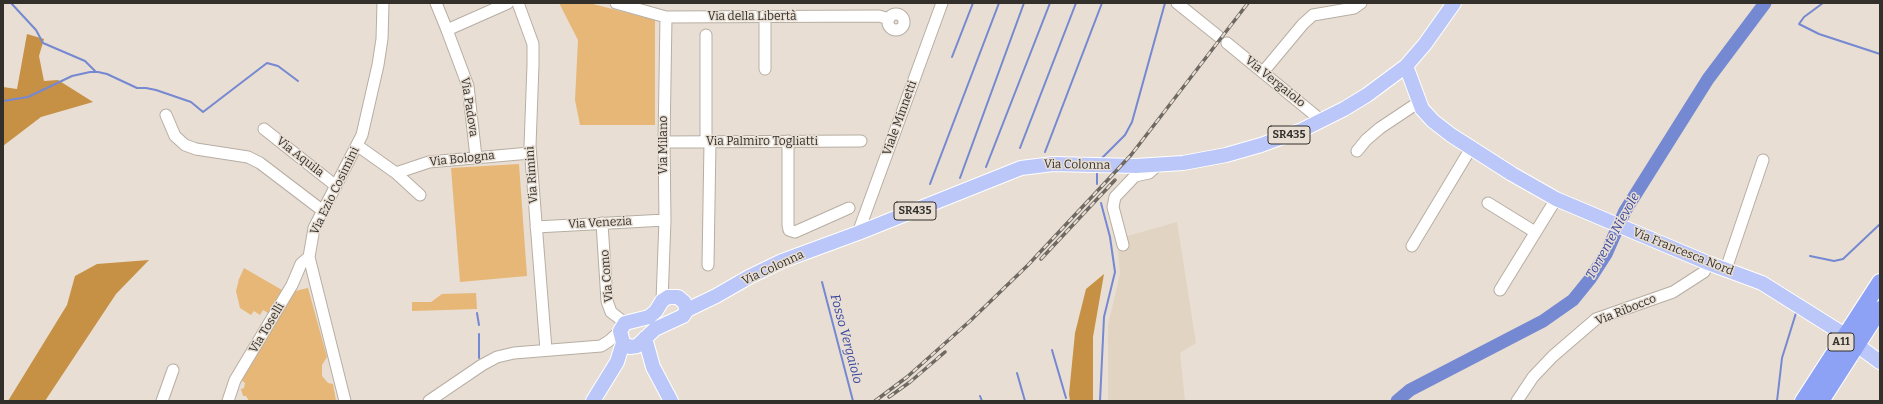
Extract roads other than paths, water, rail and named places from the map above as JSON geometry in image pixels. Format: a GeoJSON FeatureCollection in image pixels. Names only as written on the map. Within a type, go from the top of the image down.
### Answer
{"type":"FeatureCollection","features":[{"type":"Feature","properties":{"kind":"highway","name":"A11"},"geometry":{"type":"LineString","coordinates":[[1803,401],[1880,282]]}},
{"type":"Feature","properties":{"kind":"highway","name":"A11"},"geometry":{"type":"LineString","coordinates":[[1821,401],[1880,309]]}},
{"type":"Feature","properties":{"kind":"main road","name":"SR435"},"geometry":{"type":"LineString","coordinates":[[1406,66],[1425,44],[1454,3]]}},
{"type":"Feature","properties":{"kind":"main road","name":"Via Colonna"},"geometry":{"type":"LineString","coordinates":[[681,302],[726,290],[782,261],[858,233],[1021,168],[1053,164],[1136,171],[1158,166],[1226,156],[1261,145],[1322,121],[1367,95],[1406,66]]}},
{"type":"Feature","properties":{"kind":"main road","name":"Via Francesca Nord"},"geometry":{"type":"LineString","coordinates":[[1406,66],[1422,109],[1433,121],[1471,148],[1556,199],[1708,263],[1762,283],[1840,332]]}},
{"type":"Feature","properties":{"kind":"main road","name":"SR435"},"geometry":{"type":"LineString","coordinates":[[593,401],[606,382],[621,366],[626,338],[656,311],[662,302],[668,297],[681,302],[680,318],[655,329],[641,343],[626,338]]}},
{"type":"Feature","properties":{"kind":"main road"},"geometry":{"type":"LineString","coordinates":[[626,338],[652,368],[671,401]]}},
{"type":"Feature","properties":{"kind":"main road"},"geometry":{"type":"LineString","coordinates":[[645,338],[652,368]]}},
{"type":"Feature","properties":{"kind":"main road"},"geometry":{"type":"LineString","coordinates":[[1861,348],[1880,362]]}},
{"type":"Feature","properties":{"kind":"street","name":"Via Ezio Cosimini"},"geometry":{"type":"LineString","coordinates":[[345,401],[309,257],[314,228],[362,136],[378,65],[382,39],[381,3]]}},
{"type":"Feature","properties":{"kind":"street","name":"Via Padova"},"geometry":{"type":"LineString","coordinates":[[436,3],[468,86],[476,157]]}},
{"type":"Feature","properties":{"kind":"street"},"geometry":{"type":"LineString","coordinates":[[447,30],[508,3]]}},
{"type":"Feature","properties":{"kind":"street","name":"Via Rimini"},"geometry":{"type":"LineString","coordinates":[[518,3],[533,44],[530,153],[546,350]]}},
{"type":"Feature","properties":{"kind":"street","name":"Via della Libertà"},"geometry":{"type":"LineString","coordinates":[[616,3],[666,17],[879,16],[889,19]]}},
{"type":"Feature","properties":{"kind":"street","name":"Viale Minnetti"},"geometry":{"type":"LineString","coordinates":[[858,233],[942,3]]}},
{"type":"Feature","properties":{"kind":"street"},"geometry":{"type":"LineString","coordinates":[[1177,3],[1218,36]]}},
{"type":"Feature","properties":{"kind":"street"},"geometry":{"type":"LineString","coordinates":[[1263,72],[1303,24],[1313,15],[1354,8],[1361,3]]}},
{"type":"Feature","properties":{"kind":"street","name":"Via Milano"},"geometry":{"type":"LineString","coordinates":[[662,302],[665,220],[664,142],[666,17]]}},
{"type":"Feature","properties":{"kind":"street"},"geometry":{"type":"LineString","coordinates":[[765,17],[765,69]]}},
{"type":"Feature","properties":{"kind":"street"},"geometry":{"type":"LineString","coordinates":[[706,35],[708,264]]}},
{"type":"Feature","properties":{"kind":"street","name":"Via Vergaiolo"},"geometry":{"type":"LineString","coordinates":[[1228,43],[1322,121]]}},
{"type":"Feature","properties":{"kind":"street"},"geometry":{"type":"LineString","coordinates":[[1358,151],[1366,140],[1380,128],[1419,102]]}},
{"type":"Feature","properties":{"kind":"street"},"geometry":{"type":"LineString","coordinates":[[166,114],[175,136],[185,145],[196,149],[248,157],[260,163],[323,211]]}},
{"type":"Feature","properties":{"kind":"street","name":"Via Aquila"},"geometry":{"type":"LineString","coordinates":[[264,129],[336,186]]}},
{"type":"Feature","properties":{"kind":"street","name":"Via Palmiro Togliatti"},"geometry":{"type":"LineString","coordinates":[[664,142],[861,141]]}},
{"type":"Feature","properties":{"kind":"street"},"geometry":{"type":"LineString","coordinates":[[788,142],[788,225],[790,230],[794,232],[849,208]]}},
{"type":"Feature","properties":{"kind":"street"},"geometry":{"type":"LineString","coordinates":[[358,146],[396,173],[420,195]]}},
{"type":"Feature","properties":{"kind":"street"},"geometry":{"type":"LineString","coordinates":[[1412,246],[1471,148]]}},
{"type":"Feature","properties":{"kind":"street","name":"Via Bologna"},"geometry":{"type":"LineString","coordinates":[[396,173],[429,162],[530,153]]}},
{"type":"Feature","properties":{"kind":"street"},"geometry":{"type":"LineString","coordinates":[[1726,269],[1763,160]]}},
{"type":"Feature","properties":{"kind":"street"},"geometry":{"type":"LineString","coordinates":[[1123,245],[1113,204],[1117,194],[1136,171]]}},
{"type":"Feature","properties":{"kind":"street"},"geometry":{"type":"LineString","coordinates":[[1500,290],[1556,199]]}},
{"type":"Feature","properties":{"kind":"street"},"geometry":{"type":"LineString","coordinates":[[1488,203],[1535,232]]}},
{"type":"Feature","properties":{"kind":"street","name":"Via Venezia"},"geometry":{"type":"LineString","coordinates":[[536,227],[665,220]]}},
{"type":"Feature","properties":{"kind":"street","name":"Via Como"},"geometry":{"type":"LineString","coordinates":[[602,223],[607,301],[611,312],[626,338]]}},
{"type":"Feature","properties":{"kind":"street","name":"Via Toselli"},"geometry":{"type":"LineString","coordinates":[[228,401],[235,380],[292,284],[301,264],[309,257]]}},
{"type":"Feature","properties":{"kind":"street","name":"Via Ribocco"},"geometry":{"type":"LineString","coordinates":[[1517,401],[1534,378],[1554,356],[1596,319],[1673,292],[1704,272],[1708,263]]}},
{"type":"Feature","properties":{"kind":"street"},"geometry":{"type":"LineString","coordinates":[[663,274],[681,302]]}},
{"type":"Feature","properties":{"kind":"street"},"geometry":{"type":"LineString","coordinates":[[428,401],[482,365],[497,357],[514,353],[601,346],[609,341],[626,338]]}},
{"type":"Feature","properties":{"kind":"street"},"geometry":{"type":"LineString","coordinates":[[162,401],[173,370]]}},
{"type":"Feature","properties":{"kind":"waterway"},"geometry":{"type":"LineString","coordinates":[[11,3],[36,30],[43,43],[85,61],[96,72]]}},
{"type":"Feature","properties":{"kind":"waterway"},"geometry":{"type":"LineString","coordinates":[[952,57],[973,3]]}},
{"type":"Feature","properties":{"kind":"waterway"},"geometry":{"type":"LineString","coordinates":[[930,184],[999,3]]}},
{"type":"Feature","properties":{"kind":"waterway"},"geometry":{"type":"LineString","coordinates":[[960,178],[1024,3]]}},
{"type":"Feature","properties":{"kind":"waterway"},"geometry":{"type":"LineString","coordinates":[[986,167],[1050,3]]}},
{"type":"Feature","properties":{"kind":"waterway"},"geometry":{"type":"LineString","coordinates":[[1020,148],[1076,3]]}},
{"type":"Feature","properties":{"kind":"waterway"},"geometry":{"type":"LineString","coordinates":[[1045,152],[1102,3]]}},
{"type":"Feature","properties":{"kind":"waterway"},"geometry":{"type":"LineString","coordinates":[[1101,159],[1125,135],[1132,122],[1165,3]]}},
{"type":"Feature","properties":{"kind":"waterway","name":"Torrente Nievole"},"geometry":{"type":"LineString","coordinates":[[1397,401],[1410,390],[1543,321],[1573,300],[1590,279],[1606,254],[1625,211],[1708,79],[1765,3]]}},
{"type":"Feature","properties":{"kind":"waterway"},"geometry":{"type":"LineString","coordinates":[[1823,3],[1804,17],[1799,24],[1819,34],[1880,54]]}},
{"type":"Feature","properties":{"kind":"waterway"},"geometry":{"type":"LineString","coordinates":[[3,101],[28,97],[72,76],[90,72],[98,72],[107,74],[137,88],[156,90],[191,102],[203,112],[267,63],[278,66],[298,81]]}},
{"type":"Feature","properties":{"kind":"waterway"},"geometry":{"type":"LineString","coordinates":[[1097,170],[1097,184]]}},
{"type":"Feature","properties":{"kind":"waterway"},"geometry":{"type":"LineString","coordinates":[[1100,401],[1104,317],[1115,272],[1110,237],[1101,203]]}},
{"type":"Feature","properties":{"kind":"waterway"},"geometry":{"type":"LineString","coordinates":[[1810,256],[1834,261],[1843,259],[1880,224]]}},
{"type":"Feature","properties":{"kind":"waterway","name":"Fosso Vergaiolo"},"geometry":{"type":"LineString","coordinates":[[822,282],[853,401]]}},
{"type":"Feature","properties":{"kind":"waterway"},"geometry":{"type":"LineString","coordinates":[[477,313],[479,325]]}},
{"type":"Feature","properties":{"kind":"waterway"},"geometry":{"type":"LineString","coordinates":[[1777,401],[1782,358],[1796,313]]}},
{"type":"Feature","properties":{"kind":"waterway"},"geometry":{"type":"LineString","coordinates":[[479,334],[479,358]]}},
{"type":"Feature","properties":{"kind":"waterway"},"geometry":{"type":"LineString","coordinates":[[1052,350],[1066,398]]}},
{"type":"Feature","properties":{"kind":"waterway"},"geometry":{"type":"LineString","coordinates":[[1017,373],[1025,401]]}},
{"type":"Feature","properties":{"kind":"waterway"},"geometry":{"type":"LineString","coordinates":[[980,396],[982,401]]}},
{"type":"Feature","properties":{"kind":"railway"},"geometry":{"type":"LineString","coordinates":[[875,401],[907,377],[970,321],[1028,265],[1131,155],[1248,3]]}},
{"type":"Feature","properties":{"kind":"railway"},"geometry":{"type":"LineString","coordinates":[[1041,259],[1115,180]]}},
{"type":"Feature","properties":{"kind":"railway"},"geometry":{"type":"LineString","coordinates":[[889,397],[910,382],[945,352]]}}]}
